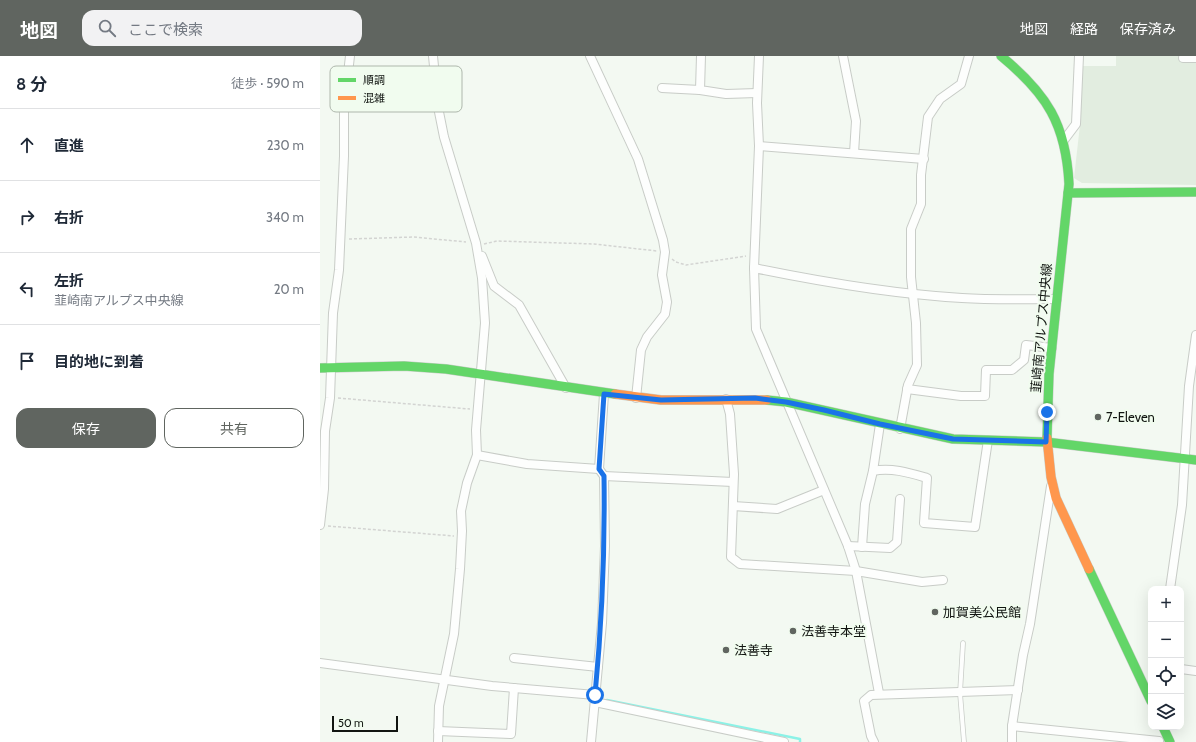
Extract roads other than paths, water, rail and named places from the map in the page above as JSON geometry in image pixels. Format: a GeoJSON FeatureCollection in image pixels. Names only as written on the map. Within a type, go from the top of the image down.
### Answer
{"type":"FeatureCollection","features":[{"type":"Feature","properties":{"kind":"street"},"geometry":{"type":"LineString","coordinates":[[349,66],[350,56]]}},
{"type":"Feature","properties":{"kind":"street"},"geometry":{"type":"LineString","coordinates":[[433,56],[434,66]]}},
{"type":"Feature","properties":{"kind":"street"},"geometry":{"type":"LineString","coordinates":[[590,56],[638,159],[663,240],[665,252],[662,275],[666,302],[665,314],[647,337],[641,350],[636,398]]}},
{"type":"Feature","properties":{"kind":"street"},"geometry":{"type":"LineString","coordinates":[[700,90],[701,56]]}},
{"type":"Feature","properties":{"kind":"street"},"geometry":{"type":"LineString","coordinates":[[759,56],[757,93],[759,146],[754,255],[756,329],[848,546],[856,571],[879,694]]}},
{"type":"Feature","properties":{"kind":"street"},"geometry":{"type":"LineString","coordinates":[[843,56],[856,121],[854,153]]}},
{"type":"Feature","properties":{"kind":"street"},"geometry":{"type":"LineString","coordinates":[[900,429],[907,389],[917,365],[911,229],[920,204],[928,117],[940,98],[962,84],[969,56]]}},
{"type":"Feature","properties":{"kind":"street","name":"韮崎南アルプス中央線"},"geometry":{"type":"LineString","coordinates":[[1001,56],[1019,69],[1050,107],[1064,140],[1069,165],[1068,193],[1056,299],[1046,442],[1052,484],[1056,498],[1148,695]]}},
{"type":"Feature","properties":{"kind":"street"},"geometry":{"type":"LineString","coordinates":[[1064,140],[1076,124],[1079,56]]}},
{"type":"Feature","properties":{"kind":"street"},"geometry":{"type":"LineString","coordinates":[[1183,58],[1196,58]]}},
{"type":"Feature","properties":{"kind":"street"},"geometry":{"type":"LineString","coordinates":[[662,88],[700,90],[726,94],[757,93]]}},
{"type":"Feature","properties":{"kind":"street"},"geometry":{"type":"LineString","coordinates":[[320,525],[324,489],[325,431],[330,398],[333,313],[339,270],[341,240],[344,112]]}},
{"type":"Feature","properties":{"kind":"street"},"geometry":{"type":"LineString","coordinates":[[439,112],[444,137],[476,243],[494,286],[519,305],[566,388]]}},
{"type":"Feature","properties":{"kind":"street"},"geometry":{"type":"LineString","coordinates":[[759,146],[924,159]]}},
{"type":"Feature","properties":{"kind":"street"},"geometry":{"type":"LineString","coordinates":[[1068,193],[1196,192]]}},
{"type":"Feature","properties":{"kind":"street"},"geometry":{"type":"LineString","coordinates":[[438,742],[439,706],[443,680],[454,634],[462,536],[462,505],[466,483],[477,455],[480,373],[485,323],[482,278],[476,243]]}},
{"type":"Feature","properties":{"kind":"street"},"geometry":{"type":"LineString","coordinates":[[754,268],[813,280],[913,293],[962,298],[1056,299]]}},
{"type":"Feature","properties":{"kind":"street"},"geometry":{"type":"LineString","coordinates":[[1170,586],[1182,505],[1189,386],[1196,335]]}},
{"type":"Feature","properties":{"kind":"street"},"geometry":{"type":"LineString","coordinates":[[907,389],[962,396],[986,396],[986,370],[1012,370],[1024,360],[1026,345],[1052,348]]}},
{"type":"Feature","properties":{"kind":"street"},"geometry":{"type":"LineString","coordinates":[[320,368],[404,366],[480,373],[566,388],[636,398],[690,401],[755,398],[786,402],[900,429],[953,439],[1046,442],[1196,460]]}},
{"type":"Feature","properties":{"kind":"street"},"geometry":{"type":"LineString","coordinates":[[591,742],[598,667],[605,546],[602,473],[604,394]]}},
{"type":"Feature","properties":{"kind":"street"},"geometry":{"type":"LineString","coordinates":[[726,399],[730,414],[733,482],[731,557],[740,564],[856,571],[922,582],[943,580]]}},
{"type":"Feature","properties":{"kind":"street"},"geometry":{"type":"LineString","coordinates":[[862,546],[865,504],[873,471],[880,424]]}},
{"type":"Feature","properties":{"kind":"street"},"geometry":{"type":"LineString","coordinates":[[873,471],[904,471],[927,478],[924,522],[975,528],[988,440]]}},
{"type":"Feature","properties":{"kind":"street"},"geometry":{"type":"LineString","coordinates":[[477,455],[527,464],[602,473],[733,482]]}},
{"type":"Feature","properties":{"kind":"street"},"geometry":{"type":"LineString","coordinates":[[1012,742],[1012,726],[1023,655],[1030,624],[1052,484]]}},
{"type":"Feature","properties":{"kind":"street"},"geometry":{"type":"LineString","coordinates":[[733,506],[777,509],[824,490]]}},
{"type":"Feature","properties":{"kind":"street"},"geometry":{"type":"LineString","coordinates":[[848,546],[890,548],[897,542],[900,499]]}},
{"type":"Feature","properties":{"kind":"street"},"geometry":{"type":"LineString","coordinates":[[514,658],[598,667]]}},
{"type":"Feature","properties":{"kind":"street"},"geometry":{"type":"LineString","coordinates":[[320,663],[443,680],[595,698],[784,742]]}},
{"type":"Feature","properties":{"kind":"street"},"geometry":{"type":"LineString","coordinates":[[1184,669],[1196,671]]}},
{"type":"Feature","properties":{"kind":"street"},"geometry":{"type":"LineString","coordinates":[[438,731],[511,734],[514,688]]}},
{"type":"Feature","properties":{"kind":"street"},"geometry":{"type":"LineString","coordinates":[[874,742],[871,736],[864,701],[871,695],[1018,690]]}},
{"type":"Feature","properties":{"kind":"street"},"geometry":{"type":"LineString","coordinates":[[1012,726],[1159,741],[1164,730]]}},
{"type":"Feature","properties":{"kind":"street"},"geometry":{"type":"LineString","coordinates":[[1164,730],[1170,742]]}},
{"type":"Feature","properties":{"kind":"lane"},"geometry":{"type":"LineString","coordinates":[[963,643],[960,693],[964,742]]}},
{"type":"Feature","properties":{"kind":"waterway"},"geometry":{"type":"LineString","coordinates":[[607,700],[800,739],[800,742]]}},
{"type":"Feature","properties":{"kind":"place","name":"7-Eleven"},"geometry":{"type":"Point","coordinates":[1098,417]}},
{"type":"Feature","properties":{"kind":"place","name":"加賀美公民館"},"geometry":{"type":"Point","coordinates":[935,612]}},
{"type":"Feature","properties":{"kind":"place","name":"法善寺本堂"},"geometry":{"type":"Point","coordinates":[793,631]}},
{"type":"Feature","properties":{"kind":"place","name":"法善寺"},"geometry":{"type":"Point","coordinates":[726,650]}}]}
